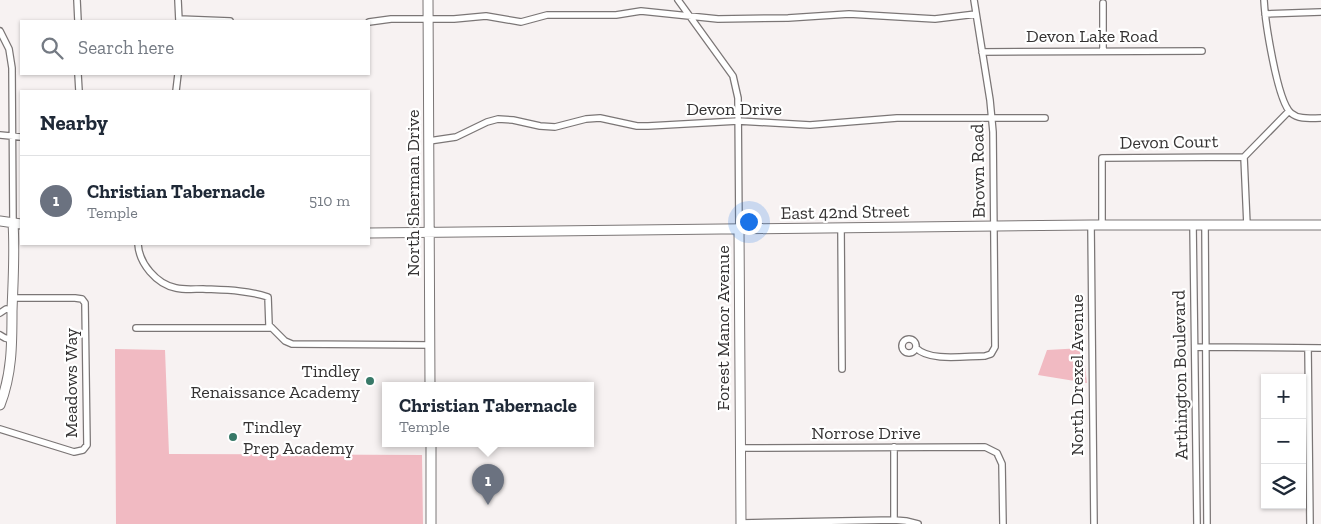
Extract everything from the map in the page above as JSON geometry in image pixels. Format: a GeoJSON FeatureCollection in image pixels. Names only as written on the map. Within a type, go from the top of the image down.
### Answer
{"type":"FeatureCollection","features":[{"type":"Feature","properties":{"kind":"street"},"geometry":{"type":"LineString","coordinates":[[77,0],[78,20]]}},
{"type":"Feature","properties":{"kind":"street"},"geometry":{"type":"LineString","coordinates":[[178,0],[179,20]]}},
{"type":"Feature","properties":{"kind":"street","name":"North Sherman Drive"},"geometry":{"type":"LineString","coordinates":[[428,0],[430,382]]}},
{"type":"Feature","properties":{"kind":"street","name":"Forest Manor Avenue"},"geometry":{"type":"LineString","coordinates":[[678,0],[733,76],[738,98],[741,524]]}},
{"type":"Feature","properties":{"kind":"street","name":"Brown Road"},"geometry":{"type":"LineString","coordinates":[[916,348],[923,354],[934,356],[985,356],[993,352],[995,343],[994,144],[992,118],[974,0]]}},
{"type":"Feature","properties":{"kind":"street"},"geometry":{"type":"LineString","coordinates":[[1264,0],[1273,62],[1289,111],[1300,118],[1321,118]]}},
{"type":"Feature","properties":{"kind":"street"},"geometry":{"type":"LineString","coordinates":[[1103,3],[1103,51]]}},
{"type":"Feature","properties":{"kind":"street"},"geometry":{"type":"LineString","coordinates":[[370,22],[391,19],[454,19],[486,16],[521,22],[547,15],[616,15],[641,11],[718,19],[864,14],[935,19],[976,14]]}},
{"type":"Feature","properties":{"kind":"street"},"geometry":{"type":"LineString","coordinates":[[1265,14],[1321,12]]}},
{"type":"Feature","properties":{"kind":"street"},"geometry":{"type":"LineString","coordinates":[[0,30],[12,65],[17,223],[9,375],[0,405]]}},
{"type":"Feature","properties":{"kind":"street","name":"Devon Lake Road"},"geometry":{"type":"LineString","coordinates":[[982,52],[1202,51]]}},
{"type":"Feature","properties":{"kind":"street"},"geometry":{"type":"LineString","coordinates":[[78,75],[79,90]]}},
{"type":"Feature","properties":{"kind":"street"},"geometry":{"type":"LineString","coordinates":[[176,90],[178,75]]}},
{"type":"Feature","properties":{"kind":"street"},"geometry":{"type":"LineString","coordinates":[[1247,225],[1244,156],[1289,111]]}},
{"type":"Feature","properties":{"kind":"street","name":"Devon Drive"},"geometry":{"type":"LineString","coordinates":[[429,141],[451,138],[498,119],[550,127],[596,118],[605,118],[637,126],[738,121],[810,125],[897,118],[1045,118]]}},
{"type":"Feature","properties":{"kind":"street"},"geometry":{"type":"LineString","coordinates":[[0,135],[20,137]]}},
{"type":"Feature","properties":{"kind":"street","name":"Devon Court"},"geometry":{"type":"LineString","coordinates":[[1102,225],[1102,158],[1244,156]]}},
{"type":"Feature","properties":{"kind":"street"},"geometry":{"type":"LineString","coordinates":[[0,221],[17,223]]}},
{"type":"Feature","properties":{"kind":"street","name":"East 42nd Street"},"geometry":{"type":"LineString","coordinates":[[370,233],[1091,225],[1321,225]]}},
{"type":"Feature","properties":{"kind":"street","name":"North Drexel Avenue"},"geometry":{"type":"LineString","coordinates":[[1091,225],[1094,524]]}},
{"type":"Feature","properties":{"kind":"street","name":"Arthington Boulevard"},"geometry":{"type":"LineString","coordinates":[[1193,225],[1197,524]]}},
{"type":"Feature","properties":{"kind":"street","name":"Arthington Boulevard"},"geometry":{"type":"LineString","coordinates":[[1205,225],[1207,524]]}},
{"type":"Feature","properties":{"kind":"street"},"geometry":{"type":"LineString","coordinates":[[841,228],[842,369]]}},
{"type":"Feature","properties":{"kind":"street"},"geometry":{"type":"LineString","coordinates":[[138,245],[141,259],[149,270],[161,282],[172,287],[242,291],[268,297],[268,324],[285,341],[292,344],[430,345]]}},
{"type":"Feature","properties":{"kind":"street","name":"Meadows Way"},"geometry":{"type":"LineString","coordinates":[[0,429],[74,452],[83,450],[86,445],[88,430],[85,303],[82,299],[75,298],[13,298]]}},
{"type":"Feature","properties":{"kind":"street"},"geometry":{"type":"LineString","coordinates":[[0,313],[6,309],[12,310]]}},
{"type":"Feature","properties":{"kind":"street"},"geometry":{"type":"LineString","coordinates":[[136,328],[271,328]]}},
{"type":"Feature","properties":{"kind":"street"},"geometry":{"type":"LineString","coordinates":[[0,335],[12,340]]}},
{"type":"Feature","properties":{"kind":"street"},"geometry":{"type":"LineString","coordinates":[[1196,347],[1321,348]]}},
{"type":"Feature","properties":{"kind":"street"},"geometry":{"type":"LineString","coordinates":[[1308,348],[1310,524]]}},
{"type":"Feature","properties":{"kind":"street","name":"Norrose Drive"},"geometry":{"type":"LineString","coordinates":[[740,448],[981,446],[992,450],[1000,458],[1003,466],[1003,524]]}},
{"type":"Feature","properties":{"kind":"street"},"geometry":{"type":"LineString","coordinates":[[431,447],[431,524]]}},
{"type":"Feature","properties":{"kind":"street"},"geometry":{"type":"LineString","coordinates":[[894,448],[894,520]]}},
{"type":"Feature","properties":{"kind":"street"},"geometry":{"type":"LineString","coordinates":[[741,524],[894,520],[918,524]]}},
{"type":"Feature","properties":{"kind":"shaded area"},"geometry":{"type":"Polygon","coordinates":[[[1083,348],[1087,383],[1038,375],[1047,350],[1083,348]]]}},
{"type":"Feature","properties":{"kind":"shaded area"},"geometry":{"type":"Polygon","coordinates":[[[115,349],[165,350],[169,454],[422,455],[423,524],[116,524],[115,349]]]}},
{"type":"Feature","properties":{"kind":"place","name":"Tindley Renaissance Academy"},"geometry":{"type":"Point","coordinates":[370,381]}},
{"type":"Feature","properties":{"kind":"place","name":"Tindley Prep Academy"},"geometry":{"type":"Point","coordinates":[233,437]}},
{"type":"Feature","properties":{"kind":"place","name":"Christian Tabernacle"},"geometry":{"type":"Point","coordinates":[488,505]}}]}
